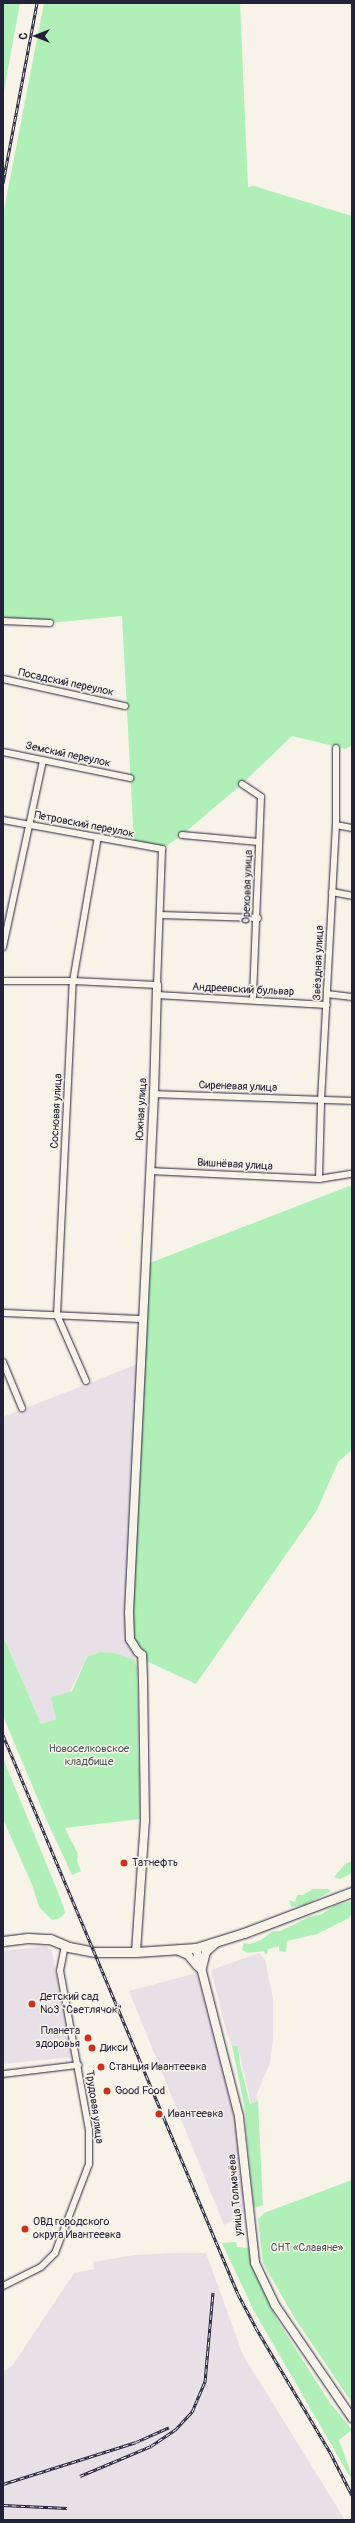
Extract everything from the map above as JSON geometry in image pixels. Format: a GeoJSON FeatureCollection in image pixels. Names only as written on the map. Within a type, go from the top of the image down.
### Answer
{"type":"FeatureCollection","features":[{"type":"Feature","properties":{"kind":"main road"},"geometry":{"type":"LineString","coordinates":[[3,1942],[34,1938],[50,1939],[83,1951],[136,1952],[196,1948],[217,1942],[352,1892]]}},
{"type":"Feature","properties":{"kind":"street"},"geometry":{"type":"LineString","coordinates":[[3,622],[50,623]]}},
{"type":"Feature","properties":{"kind":"street","name":"Посадский переулок"},"geometry":{"type":"LineString","coordinates":[[3,679],[125,706]]}},
{"type":"Feature","properties":{"kind":"street","name":"Звёздная улица"},"geometry":{"type":"LineString","coordinates":[[319,1179],[321,1101],[336,825],[336,748]]}},
{"type":"Feature","properties":{"kind":"street","name":"Земский переулок"},"geometry":{"type":"LineString","coordinates":[[3,752],[130,778]]}},
{"type":"Feature","properties":{"kind":"street"},"geometry":{"type":"LineString","coordinates":[[3,948],[28,824],[43,760]]}},
{"type":"Feature","properties":{"kind":"street","name":"Ореховая улица"},"geometry":{"type":"LineString","coordinates":[[242,784],[261,797],[258,918],[253,1000]]}},
{"type":"Feature","properties":{"kind":"street","name":"Петровский переулок"},"geometry":{"type":"LineString","coordinates":[[3,820],[162,849]]}},
{"type":"Feature","properties":{"kind":"street"},"geometry":{"type":"LineString","coordinates":[[336,825],[352,828]]}},
{"type":"Feature","properties":{"kind":"street"},"geometry":{"type":"LineString","coordinates":[[182,835],[259,842]]}},
{"type":"Feature","properties":{"kind":"street","name":"Сосновая улица"},"geometry":{"type":"LineString","coordinates":[[86,1381],[57,1315],[73,981],[98,837]]}},
{"type":"Feature","properties":{"kind":"street","name":"Южная улица"},"geometry":{"type":"LineString","coordinates":[[136,1952],[145,1821],[142,1654],[133,1646],[129,1625],[139,1371],[154,1094],[162,849]]}},
{"type":"Feature","properties":{"kind":"street"},"geometry":{"type":"LineString","coordinates":[[332,892],[352,896]]}},
{"type":"Feature","properties":{"kind":"street"},"geometry":{"type":"LineString","coordinates":[[160,915],[258,918]]}},
{"type":"Feature","properties":{"kind":"street"},"geometry":{"type":"LineString","coordinates":[[3,981],[73,981],[157,985]]}},
{"type":"Feature","properties":{"kind":"street"},"geometry":{"type":"LineString","coordinates":[[327,994],[352,997]]}},
{"type":"Feature","properties":{"kind":"street","name":"Андреевский бульвар"},"geometry":{"type":"LineString","coordinates":[[157,996],[327,1005]]}},
{"type":"Feature","properties":{"kind":"street","name":"Сиреневая улица"},"geometry":{"type":"LineString","coordinates":[[154,1094],[352,1102]]}},
{"type":"Feature","properties":{"kind":"street","name":"Вишнёвая улица"},"geometry":{"type":"LineString","coordinates":[[150,1171],[319,1179],[352,1174]]}},
{"type":"Feature","properties":{"kind":"street"},"geometry":{"type":"LineString","coordinates":[[3,1313],[142,1319]]}},
{"type":"Feature","properties":{"kind":"street"},"geometry":{"type":"LineString","coordinates":[[3,1362],[22,1408]]}},
{"type":"Feature","properties":{"kind":"street"},"geometry":{"type":"LineString","coordinates":[[202,1972],[206,1952],[217,1942]]}},
{"type":"Feature","properties":{"kind":"street","name":"Трудовая улица"},"geometry":{"type":"LineString","coordinates":[[3,2286],[41,2266],[56,2253],[89,2164],[89,2130],[60,1971],[65,1945]]}},
{"type":"Feature","properties":{"kind":"street","name":"улица Толмачёва"},"geometry":{"type":"LineString","coordinates":[[196,1948],[239,2117],[255,2263],[275,2305],[352,2418]]}},
{"type":"Feature","properties":{"kind":"street"},"geometry":{"type":"LineString","coordinates":[[177,1950],[193,1959],[202,1972]]}},
{"type":"Feature","properties":{"kind":"street"},"geometry":{"type":"LineString","coordinates":[[3,2074],[78,2065]]}},
{"type":"Feature","properties":{"kind":"shaded area"},"geometry":{"type":"Polygon","coordinates":[[[140,1363],[133,1646],[135,1660],[115,1653],[87,1657],[56,1719],[41,1724],[3,1636],[3,1417],[140,1363]]]}},
{"type":"Feature","properties":{"kind":"shaded area","name":"Детский сад №3 \"Светлячок\""},"geometry":{"type":"Polygon","coordinates":[[[46,1946],[52,1951],[71,2057],[3,2064],[3,1951],[46,1946]]]}},
{"type":"Feature","properties":{"kind":"shaded area"},"geometry":{"type":"Polygon","coordinates":[[[259,1953],[265,1959],[273,1999],[273,2039],[270,2063],[256,2096],[258,2101],[251,2104],[238,2046],[232,2046],[227,2034],[211,1970],[259,1953]]]}},
{"type":"Feature","properties":{"kind":"shaded area"},"geometry":{"type":"Polygon","coordinates":[[[197,1973],[237,2120],[244,2215],[224,2225],[129,1991],[197,1973]]]}},
{"type":"Feature","properties":{"kind":"shaded area"},"geometry":{"type":"Polygon","coordinates":[[[206,2253],[243,2355],[345,2520],[3,2520],[3,2372],[12,2366],[74,2273],[94,2269],[93,2262],[134,2255],[206,2253]]]}},
{"type":"Feature","properties":{"kind":"green space"},"geometry":{"type":"Polygon","coordinates":[[[3,3],[20,3],[3,96],[3,3]]]}},
{"type":"Feature","properties":{"kind":"green space"},"geometry":{"type":"Polygon","coordinates":[[[44,3],[240,3],[248,187],[254,186],[352,216],[352,745],[346,749],[292,736],[242,784],[182,835],[162,849],[134,844],[122,616],[50,623],[3,620],[3,215],[44,3]]]}},
{"type":"Feature","properties":{"kind":"green space"},"geometry":{"type":"Polygon","coordinates":[[[352,1185],[352,1450],[338,1462],[317,1510],[196,1684],[142,1659],[130,1639],[147,1264],[352,1185]]]}},
{"type":"Feature","properties":{"kind":"green space","name":"Новоселковское кладбище"},"geometry":{"type":"Polygon","coordinates":[[[3,1636],[41,1724],[56,1719],[51,1697],[72,1691],[87,1657],[100,1652],[115,1653],[135,1660],[137,1668],[140,1819],[65,1828],[78,1854],[77,1862],[81,1871],[72,1875],[47,1821],[3,1716],[3,1636]]]}},
{"type":"Feature","properties":{"kind":"green space"},"geometry":{"type":"Polygon","coordinates":[[[3,1758],[62,1902],[65,1913],[60,1918],[52,1920],[39,1907],[33,1887],[3,1819],[3,1758]]]}},
{"type":"Feature","properties":{"kind":"green space"},"geometry":{"type":"Polygon","coordinates":[[[352,1861],[352,1873],[340,1879],[334,1877],[345,1864],[352,1861]]]}},
{"type":"Feature","properties":{"kind":"green space"},"geometry":{"type":"Polygon","coordinates":[[[313,1889],[328,1889],[331,1891],[305,1905],[291,1907],[289,1900],[295,1902],[297,1895],[303,1895],[313,1889]]]}},
{"type":"Feature","properties":{"kind":"green space"},"geometry":{"type":"Polygon","coordinates":[[[352,1902],[352,1913],[349,1918],[317,1934],[287,1941],[286,1952],[279,1951],[279,1946],[268,1949],[267,1954],[265,1954],[264,1951],[248,1953],[242,1950],[244,1943],[250,1944],[261,1940],[273,1931],[280,1931],[309,1917],[322,1914],[334,1906],[352,1902]]]}},
{"type":"Feature","properties":{"kind":"green space"},"geometry":{"type":"Polygon","coordinates":[[[232,2046],[238,2046],[240,2064],[250,2104],[258,2101],[263,2205],[254,2208],[244,2105],[232,2046]]]}},
{"type":"Feature","properties":{"kind":"green space","name":"СНТ «Славяне»"},"geometry":{"type":"Polygon","coordinates":[[[352,2180],[352,2403],[294,2317],[263,2263],[258,2219],[264,2213],[352,2180]]]}},
{"type":"Feature","properties":{"kind":"green space"},"geometry":{"type":"Polygon","coordinates":[[[236,2242],[237,2247],[249,2248],[258,2277],[276,2318],[328,2400],[352,2430],[339,2440],[352,2476],[350,2477],[254,2311],[222,2243],[236,2242]]]}},
{"type":"Feature","properties":{"kind":"railway"},"geometry":{"type":"LineString","coordinates":[[3,183],[37,3]]}},
{"type":"Feature","properties":{"kind":"railway"},"geometry":{"type":"LineString","coordinates":[[3,1735],[238,2294],[256,2328],[331,2454],[352,2495]]}},
{"type":"Feature","properties":{"kind":"railway"},"geometry":{"type":"LineString","coordinates":[[80,2476],[151,2446],[175,2430],[192,2412],[205,2382],[213,2292]]}},
{"type":"Feature","properties":{"kind":"railway"},"geometry":{"type":"LineString","coordinates":[[3,2484],[136,2442],[169,2427]]}},
{"type":"Feature","properties":{"kind":"railway"},"geometry":{"type":"LineString","coordinates":[[3,2505],[67,2508]]}},
{"type":"Feature","properties":{"kind":"place","name":"Татнефть"},"geometry":{"type":"Point","coordinates":[124,1863]}},
{"type":"Feature","properties":{"kind":"place","name":"Детский сад №3 \"Светлячок\""},"geometry":{"type":"Point","coordinates":[32,2004]}},
{"type":"Feature","properties":{"kind":"place","name":"Планета здоровья"},"geometry":{"type":"Point","coordinates":[88,2038]}},
{"type":"Feature","properties":{"kind":"place","name":"Дикси"},"geometry":{"type":"Point","coordinates":[92,2048]}},
{"type":"Feature","properties":{"kind":"place","name":"Станция Ивантеевка"},"geometry":{"type":"Point","coordinates":[101,2067]}},
{"type":"Feature","properties":{"kind":"place","name":"Good Food"},"geometry":{"type":"Point","coordinates":[107,2091]}},
{"type":"Feature","properties":{"kind":"place","name":"Ивантеевка"},"geometry":{"type":"Point","coordinates":[159,2114]}},
{"type":"Feature","properties":{"kind":"place","name":"ОВД городского округа Ивантеевка"},"geometry":{"type":"Point","coordinates":[25,2229]}}]}
